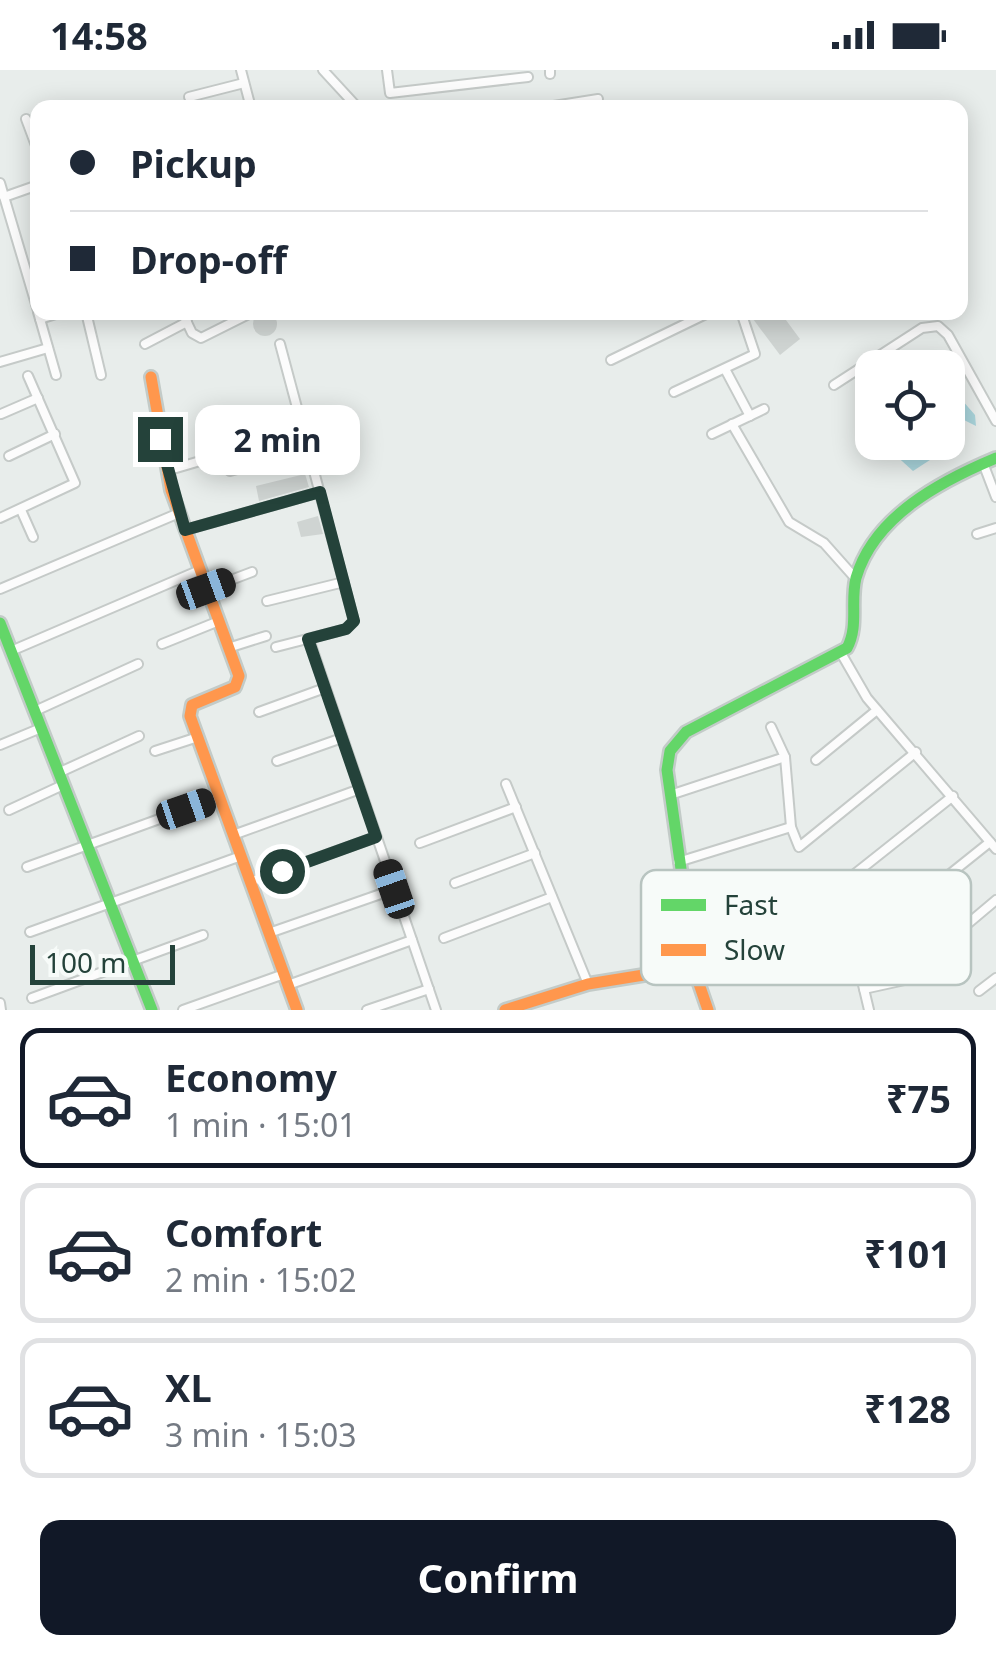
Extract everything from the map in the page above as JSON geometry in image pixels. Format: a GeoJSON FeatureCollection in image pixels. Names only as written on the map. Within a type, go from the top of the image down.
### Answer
{"type":"FeatureCollection","features":[{"type":"Feature","properties":{"kind":"street"},"geometry":{"type":"LineString","coordinates":[[241,70],[249,100]]}},
{"type":"Feature","properties":{"kind":"street"},"geometry":{"type":"LineString","coordinates":[[323,70],[350,100]]}},
{"type":"Feature","properties":{"kind":"street"},"geometry":{"type":"LineString","coordinates":[[387,70],[390,93],[528,78]]}},
{"type":"Feature","properties":{"kind":"street"},"geometry":{"type":"LineString","coordinates":[[498,70],[498,81]]}},
{"type":"Feature","properties":{"kind":"street"},"geometry":{"type":"LineString","coordinates":[[190,97],[244,83]]}},
{"type":"Feature","properties":{"kind":"street"},"geometry":{"type":"LineString","coordinates":[[592,100],[598,99]]}},
{"type":"Feature","properties":{"kind":"street"},"geometry":{"type":"LineString","coordinates":[[26,120],[30,130]]}},
{"type":"Feature","properties":{"kind":"street"},"geometry":{"type":"LineString","coordinates":[[0,183],[30,288]]}},
{"type":"Feature","properties":{"kind":"street"},"geometry":{"type":"LineString","coordinates":[[2,197],[30,188]]}},
{"type":"Feature","properties":{"kind":"street"},"geometry":{"type":"LineString","coordinates":[[40,320],[56,374]]}},
{"type":"Feature","properties":{"kind":"street"},"geometry":{"type":"LineString","coordinates":[[88,320],[101,376]]}},
{"type":"Feature","properties":{"kind":"street"},"geometry":{"type":"LineString","coordinates":[[145,344],[187,322],[201,338],[236,320]]}},
{"type":"Feature","properties":{"kind":"street"},"geometry":{"type":"LineString","coordinates":[[611,360],[694,320]]}},
{"type":"Feature","properties":{"kind":"street"},"geometry":{"type":"LineString","coordinates":[[674,392],[755,354],[744,320]]}},
{"type":"Feature","properties":{"kind":"street"},"geometry":{"type":"LineString","coordinates":[[834,385],[922,328],[938,326],[948,335],[996,421]]}},
{"type":"Feature","properties":{"kind":"street"},"geometry":{"type":"LineString","coordinates":[[276,646],[352,626],[344,582],[280,344]]}},
{"type":"Feature","properties":{"kind":"street"},"geometry":{"type":"LineString","coordinates":[[1,359],[48,348]]}},
{"type":"Feature","properties":{"kind":"street"},"geometry":{"type":"LineString","coordinates":[[725,369],[750,416]]}},
{"type":"Feature","properties":{"kind":"street"},"geometry":{"type":"LineString","coordinates":[[0,518],[74,488],[75,476],[28,376]]}},
{"type":"Feature","properties":{"kind":"street"},"geometry":{"type":"LineString","coordinates":[[150,378],[166,470],[239,683],[192,705],[190,716],[296,1010]]}},
{"type":"Feature","properties":{"kind":"street"},"geometry":{"type":"LineString","coordinates":[[1,414],[38,398]]}},
{"type":"Feature","properties":{"kind":"street"},"geometry":{"type":"LineString","coordinates":[[712,434],[764,409]]}},
{"type":"Feature","properties":{"kind":"street"},"geometry":{"type":"LineString","coordinates":[[732,424],[789,522],[824,543],[856,579]]}},
{"type":"Feature","properties":{"kind":"street"},"geometry":{"type":"LineString","coordinates":[[9,456],[55,434]]}},
{"type":"Feature","properties":{"kind":"street"},"geometry":{"type":"LineString","coordinates":[[230,471],[308,449]]}},
{"type":"Feature","properties":{"kind":"street"},"geometry":{"type":"LineString","coordinates":[[166,470],[224,454]]}},
{"type":"Feature","properties":{"kind":"street"},"geometry":{"type":"LineString","coordinates":[[679,870],[670,795],[670,751],[686,732],[841,654],[854,634],[856,579],[874,542],[891,524],[957,476],[996,458]]}},
{"type":"Feature","properties":{"kind":"street"},"geometry":{"type":"LineString","coordinates":[[983,463],[996,497]]}},
{"type":"Feature","properties":{"kind":"street"},"geometry":{"type":"LineString","coordinates":[[185,530],[320,492]]}},
{"type":"Feature","properties":{"kind":"street"},"geometry":{"type":"LineString","coordinates":[[21,510],[34,538]]}},
{"type":"Feature","properties":{"kind":"street"},"geometry":{"type":"LineString","coordinates":[[0,589],[179,513]]}},
{"type":"Feature","properties":{"kind":"street"},"geometry":{"type":"LineString","coordinates":[[978,534],[996,528]]}},
{"type":"Feature","properties":{"kind":"street"},"geometry":{"type":"LineString","coordinates":[[11,651],[200,570]]}},
{"type":"Feature","properties":{"kind":"street"},"geometry":{"type":"LineString","coordinates":[[206,589],[252,572]]}},
{"type":"Feature","properties":{"kind":"street"},"geometry":{"type":"LineString","coordinates":[[267,601],[344,582]]}},
{"type":"Feature","properties":{"kind":"street"},"geometry":{"type":"LineString","coordinates":[[162,644],[218,621]]}},
{"type":"Feature","properties":{"kind":"street"},"geometry":{"type":"LineString","coordinates":[[0,624],[152,1010]]}},
{"type":"Feature","properties":{"kind":"street"},"geometry":{"type":"LineString","coordinates":[[228,648],[266,636]]}},
{"type":"Feature","properties":{"kind":"street"},"geometry":{"type":"LineString","coordinates":[[308,639],[436,1010]]}},
{"type":"Feature","properties":{"kind":"street"},"geometry":{"type":"LineString","coordinates":[[841,654],[877,710],[993,846],[958,870]]}},
{"type":"Feature","properties":{"kind":"street"},"geometry":{"type":"LineString","coordinates":[[34,712],[138,664]]}},
{"type":"Feature","properties":{"kind":"street"},"geometry":{"type":"LineString","coordinates":[[259,712],[325,688]]}},
{"type":"Feature","properties":{"kind":"street"},"geometry":{"type":"LineString","coordinates":[[816,760],[877,710]]}},
{"type":"Feature","properties":{"kind":"street"},"geometry":{"type":"LineString","coordinates":[[771,727],[785,757],[791,827],[799,847],[916,752]]}},
{"type":"Feature","properties":{"kind":"street"},"geometry":{"type":"LineString","coordinates":[[0,745],[41,728]]}},
{"type":"Feature","properties":{"kind":"street"},"geometry":{"type":"LineString","coordinates":[[9,810],[138,736]]}},
{"type":"Feature","properties":{"kind":"street"},"geometry":{"type":"LineString","coordinates":[[155,752],[198,736]]}},
{"type":"Feature","properties":{"kind":"street"},"geometry":{"type":"LineString","coordinates":[[277,761],[342,738]]}},
{"type":"Feature","properties":{"kind":"street"},"geometry":{"type":"LineString","coordinates":[[670,795],[785,757]]}},
{"type":"Feature","properties":{"kind":"street"},"geometry":{"type":"LineString","coordinates":[[506,784],[588,984]]}},
{"type":"Feature","properties":{"kind":"street"},"geometry":{"type":"LineString","coordinates":[[233,835],[360,789]]}},
{"type":"Feature","properties":{"kind":"street"},"geometry":{"type":"LineString","coordinates":[[860,870],[953,796]]}},
{"type":"Feature","properties":{"kind":"street"},"geometry":{"type":"LineString","coordinates":[[27,868],[220,798]]}},
{"type":"Feature","properties":{"kind":"street"},"geometry":{"type":"LineString","coordinates":[[420,843],[516,807]]}},
{"type":"Feature","properties":{"kind":"street"},"geometry":{"type":"LineString","coordinates":[[678,862],[791,827]]}},
{"type":"Feature","properties":{"kind":"street"},"geometry":{"type":"LineString","coordinates":[[250,882],[376,837]]}},
{"type":"Feature","properties":{"kind":"street"},"geometry":{"type":"LineString","coordinates":[[455,883],[534,854]]}},
{"type":"Feature","properties":{"kind":"street"},"geometry":{"type":"LineString","coordinates":[[30,932],[241,856]]}},
{"type":"Feature","properties":{"kind":"street"},"geometry":{"type":"LineString","coordinates":[[269,933],[394,889]]}},
{"type":"Feature","properties":{"kind":"street"},"geometry":{"type":"LineString","coordinates":[[444,938],[552,897]]}},
{"type":"Feature","properties":{"kind":"street"},"geometry":{"type":"LineString","coordinates":[[971,921],[996,900]]}},
{"type":"Feature","properties":{"kind":"street"},"geometry":{"type":"LineString","coordinates":[[32,998],[202,935]]}},
{"type":"Feature","properties":{"kind":"street"},"geometry":{"type":"LineString","coordinates":[[183,1010],[412,940]]}},
{"type":"Feature","properties":{"kind":"street"},"geometry":{"type":"LineString","coordinates":[[505,1010],[588,984],[641,975]]}},
{"type":"Feature","properties":{"kind":"street"},"geometry":{"type":"LineString","coordinates":[[980,991],[996,978]]}},
{"type":"Feature","properties":{"kind":"street"},"geometry":{"type":"LineString","coordinates":[[699,985],[708,1010]]}},
{"type":"Feature","properties":{"kind":"street"},"geometry":{"type":"LineString","coordinates":[[863,985],[869,1010]]}},
{"type":"Feature","properties":{"kind":"street"},"geometry":{"type":"LineString","coordinates":[[864,989],[882,985]]}},
{"type":"Feature","properties":{"kind":"street"},"geometry":{"type":"LineString","coordinates":[[367,1010],[428,988]]}},
{"type":"Feature","properties":{"kind":"water"},"geometry":{"type":"Polygon","coordinates":[[[965,404],[975,415],[976,426],[965,420],[965,404]]]}},
{"type":"Feature","properties":{"kind":"water"},"geometry":{"type":"Polygon","coordinates":[[[901,460],[930,460],[913,471],[901,460]]]}},
{"type":"Feature","properties":{"kind":"building"},"geometry":{"type":"Polygon","coordinates":[[[254,320],[276,320],[276,328],[269,335],[261,335],[254,328],[254,320]]]}},
{"type":"Feature","properties":{"kind":"building"},"geometry":{"type":"Polygon","coordinates":[[[754,320],[786,320],[800,339],[780,355],[754,320]]]}},
{"type":"Feature","properties":{"kind":"building"},"geometry":{"type":"Polygon","coordinates":[[[295,429],[299,444],[253,457],[249,441],[295,429]]]}},
{"type":"Feature","properties":{"kind":"building"},"geometry":{"type":"Polygon","coordinates":[[[305,474],[309,487],[259,501],[256,486],[305,474]]]}},
{"type":"Feature","properties":{"kind":"building"},"geometry":{"type":"Polygon","coordinates":[[[318,516],[323,534],[301,537],[297,522],[318,516]]]}},
{"type":"Feature","properties":{"kind":"traffic: fast"},"geometry":{"type":"LineString","coordinates":[[681,870],[667,770],[670,751],[686,732],[847,648],[853,631],[856,578],[878,536],[912,503],[996,458]]}},
{"type":"Feature","properties":{"kind":"traffic: fast"},"geometry":{"type":"LineString","coordinates":[[0,623],[152,1010]]}},
{"type":"Feature","properties":{"kind":"traffic: slow"},"geometry":{"type":"LineString","coordinates":[[151,377],[171,490],[239,676],[235,687],[192,705],[190,716],[297,1010]]}},
{"type":"Feature","properties":{"kind":"traffic: slow"},"geometry":{"type":"LineString","coordinates":[[505,1010],[588,984],[641,975]]}},
{"type":"Feature","properties":{"kind":"traffic: slow"},"geometry":{"type":"LineString","coordinates":[[699,985],[708,1010]]}},
{"type":"Feature","properties":{"kind":"route"},"geometry":{"type":"LineString","coordinates":[[160,439],[162,458],[185,530],[320,492],[354,621],[346,629],[308,639],[376,837],[282,871]]}}]}
